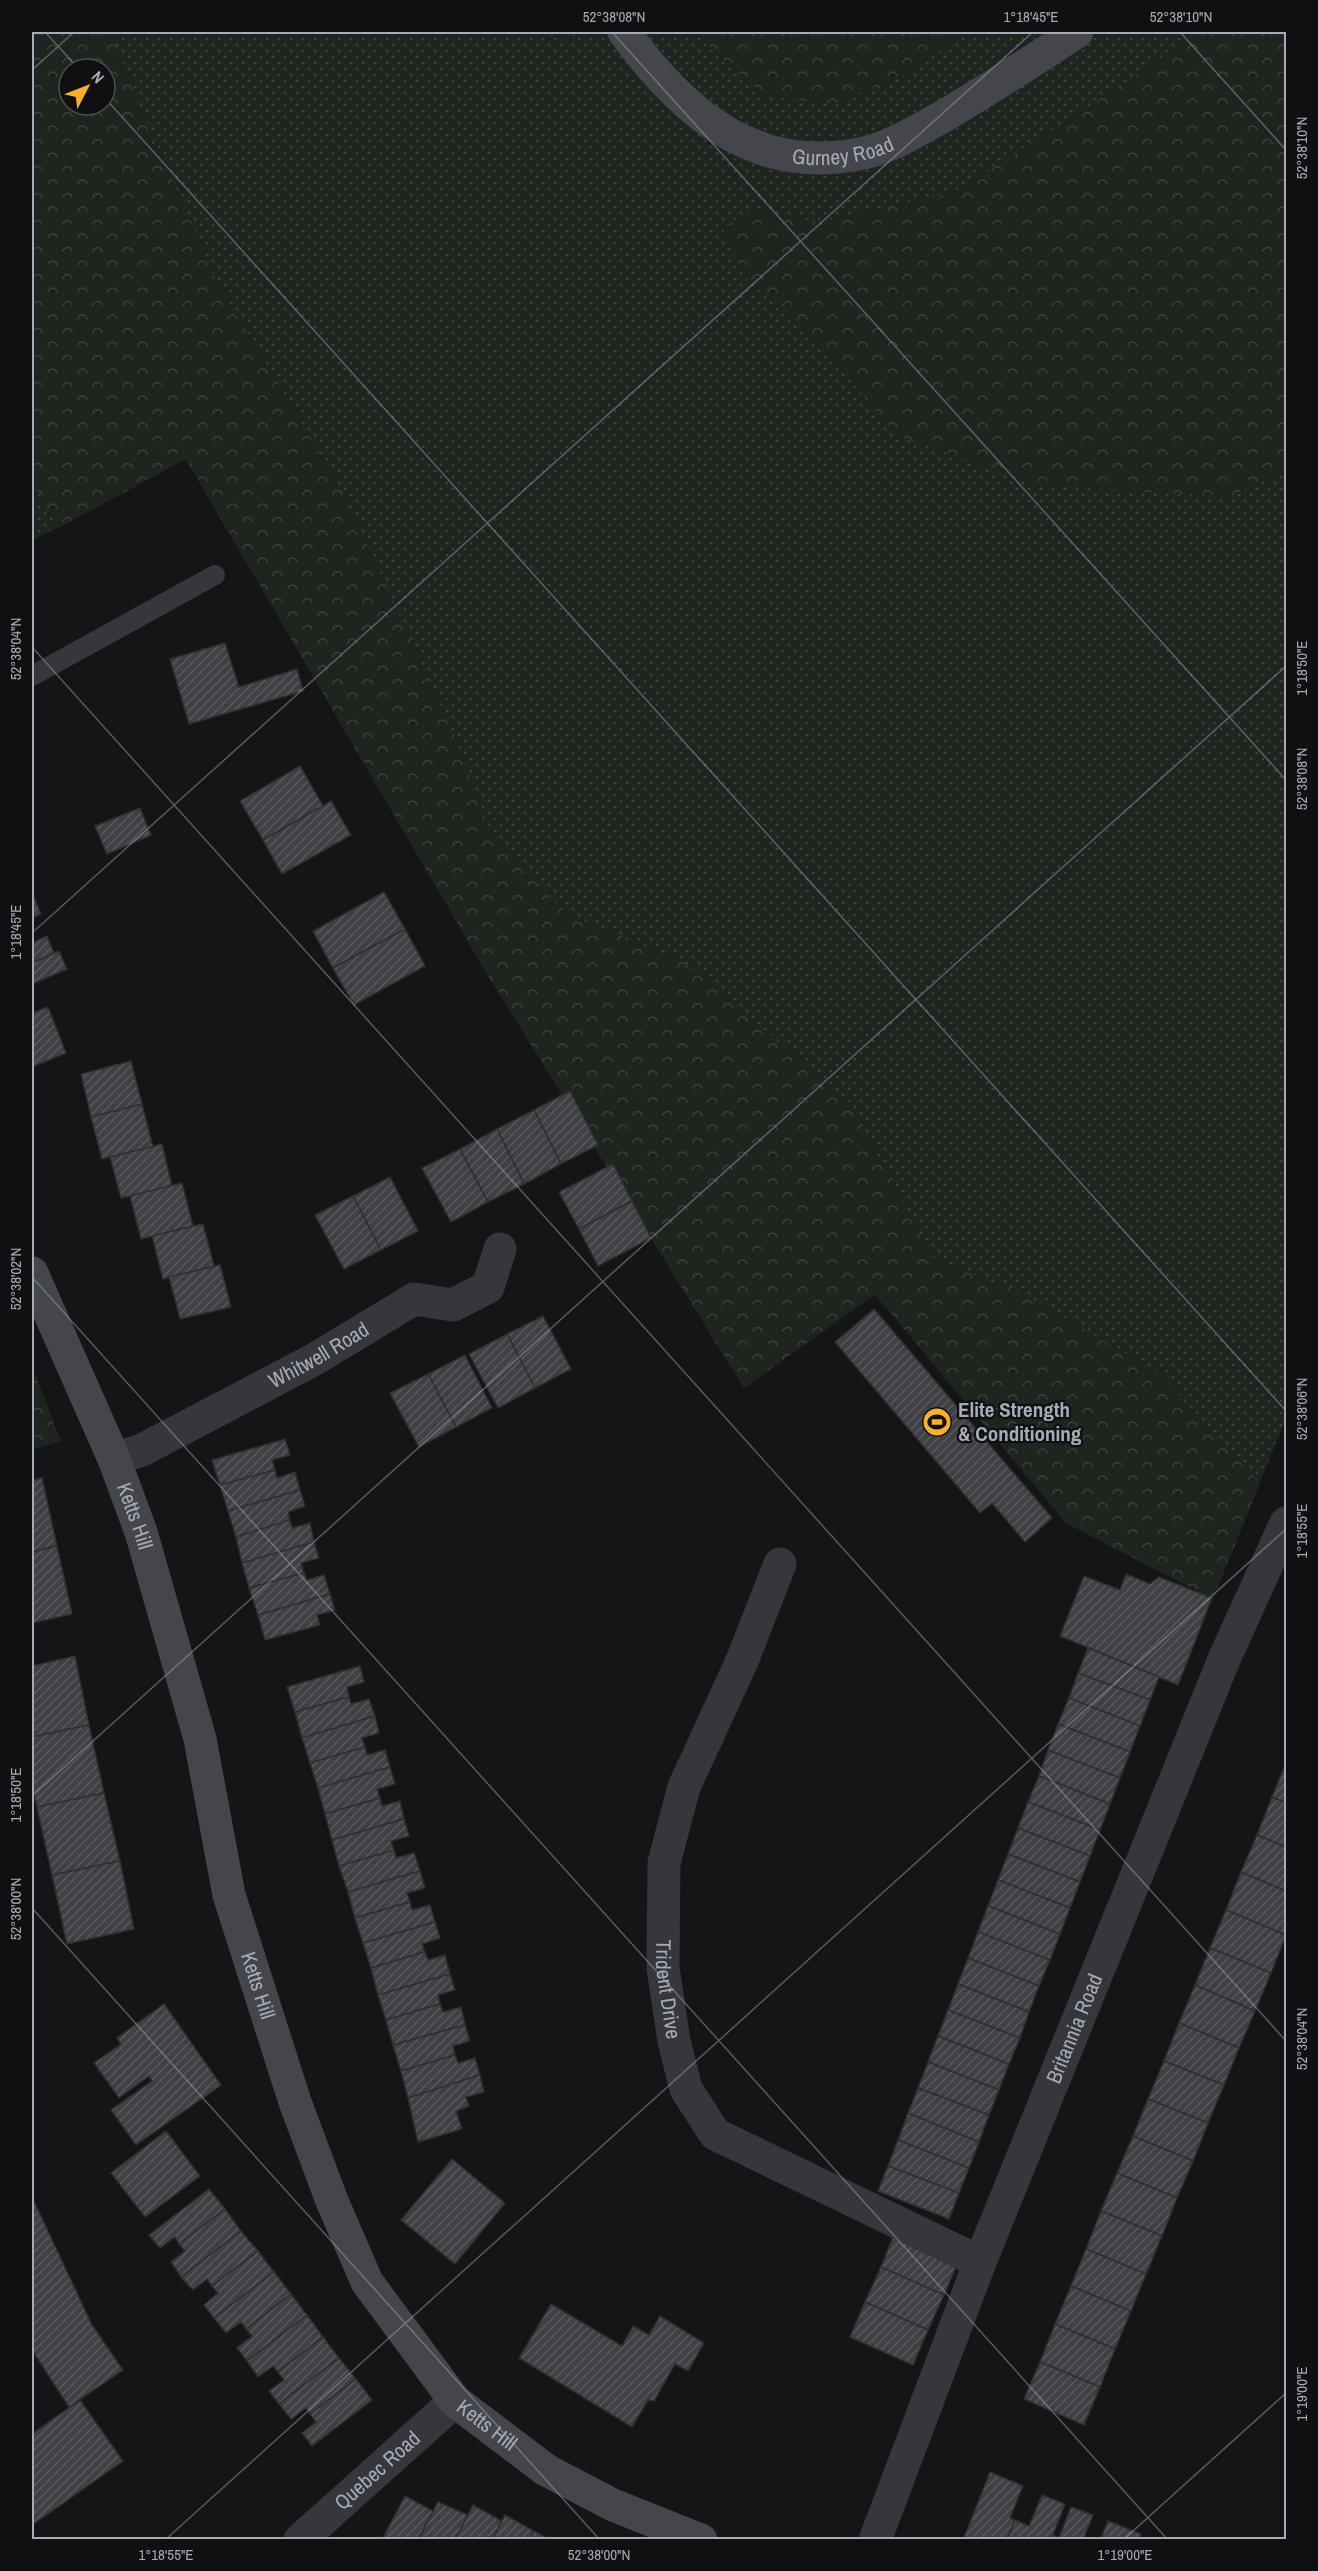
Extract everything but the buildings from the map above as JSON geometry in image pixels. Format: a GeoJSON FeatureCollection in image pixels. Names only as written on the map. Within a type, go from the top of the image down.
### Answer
{"type":"FeatureCollection","features":[{"type":"Feature","properties":{"kind":"main road","name":"Gurney Road"},"geometry":{"type":"LineString","coordinates":[[624,32],[657,73],[694,110],[737,140],[775,153],[821,158],[865,152],[915,132],[979,96],[1077,32]]}},
{"type":"Feature","properties":{"kind":"main road","name":"Ketts Hill"},"geometry":{"type":"LineString","coordinates":[[32,1273],[114,1459],[141,1532],[200,1739],[229,1895],[295,2102],[332,2201],[367,2282],[455,2401],[546,2470],[613,2505],[701,2540]]}},
{"type":"Feature","properties":{"kind":"street","name":"Whitwell Road"},"geometry":{"type":"LineString","coordinates":[[114,1459],[142,1450],[315,1359],[414,1299],[453,1305],[488,1287],[500,1249]]}},
{"type":"Feature","properties":{"kind":"street","name":"Britannia Road"},"geometry":{"type":"LineString","coordinates":[[875,2540],[980,2262],[1225,1657],[1287,1523]]}},
{"type":"Feature","properties":{"kind":"street","name":"Trident Drive"},"geometry":{"type":"LineString","coordinates":[[780,1564],[742,1661],[684,1787],[664,1863],[663,1968],[674,2041],[686,2089],[715,2134],[980,2262]]}},
{"type":"Feature","properties":{"kind":"street","name":"Quebec Road"},"geometry":{"type":"LineString","coordinates":[[300,2540],[455,2401]]}},
{"type":"Feature","properties":{"kind":"lane"},"geometry":{"type":"LineString","coordinates":[[32,676],[215,575]]}},
{"type":"Feature","properties":{"kind":"green space"},"geometry":{"type":"Polygon","coordinates":[[[32,32],[1286,32],[1286,1418],[1213,1599],[1066,1523],[875,1294],[744,1388],[487,974],[186,459],[32,541],[32,32]]]}},
{"type":"Feature","properties":{"kind":"green space"},"geometry":{"type":"Polygon","coordinates":[[[32,32],[111,32],[137,99],[218,283],[343,492],[447,718],[495,841],[565,913],[685,962],[848,1101],[934,1259],[1020,1292],[1159,1373],[1260,1483],[1213,1599],[1066,1523],[875,1294],[744,1388],[487,974],[186,459],[58,528],[32,481],[32,32]]]}},
{"type":"Feature","properties":{"kind":"green space"},"geometry":{"type":"Polygon","coordinates":[[[539,32],[578,32],[579,34],[563,41],[539,32]]]}},
{"type":"Feature","properties":{"kind":"green space"},"geometry":{"type":"Polygon","coordinates":[[[700,32],[966,32],[903,76],[833,104],[764,95],[711,49],[700,32]]]}},
{"type":"Feature","properties":{"kind":"green space"},"geometry":{"type":"Polygon","coordinates":[[[1198,32],[1286,32],[1286,470],[1228,497],[1035,485],[899,436],[801,324],[745,277],[723,230],[748,209],[819,222],[956,191],[1113,91],[1198,32]]]}},
{"type":"Feature","properties":{"kind":"green space"},"geometry":{"type":"Polygon","coordinates":[[[32,1366],[61,1441],[32,1450],[32,1366]]]}},
{"type":"Feature","properties":{"kind":"place","name":"Elite Strength & Conditioning"},"geometry":{"type":"Point","coordinates":[937,1422]}}]}
